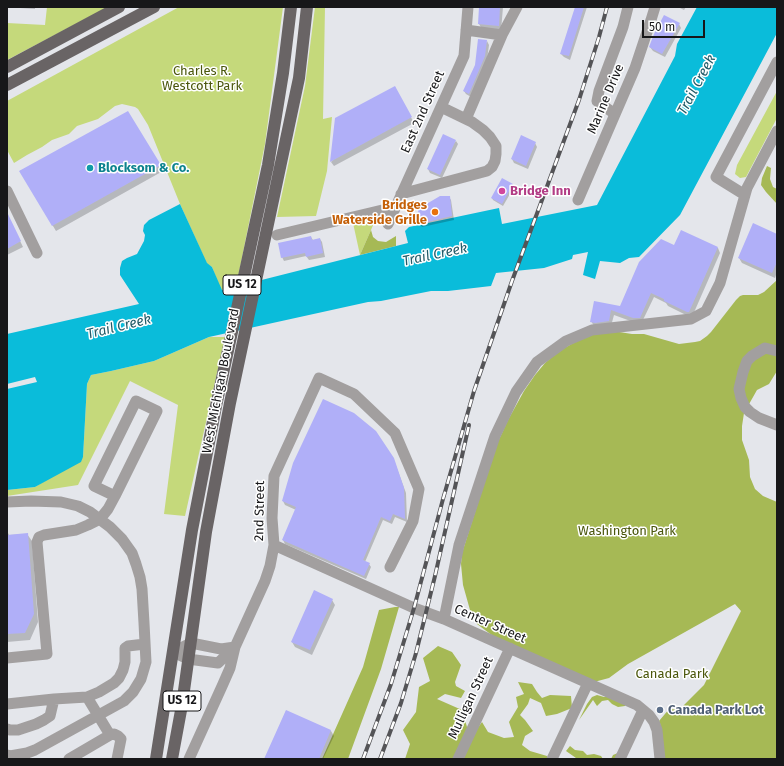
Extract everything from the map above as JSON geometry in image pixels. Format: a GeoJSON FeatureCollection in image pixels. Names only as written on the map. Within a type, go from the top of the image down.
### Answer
{"type":"FeatureCollection","features":[{"type":"Feature","properties":{"kind":"main road"},"geometry":{"type":"LineString","coordinates":[[7,68],[119,7]]}},
{"type":"Feature","properties":{"kind":"main road"},"geometry":{"type":"LineString","coordinates":[[7,85],[154,7]]}},
{"type":"Feature","properties":{"kind":"main road","name":"West Michigan Boulevard"},"geometry":{"type":"LineString","coordinates":[[173,652],[192,530],[216,406],[268,165],[283,73],[290,7]]}},
{"type":"Feature","properties":{"kind":"main road","name":"West Michigan Boulevard"},"geometry":{"type":"LineString","coordinates":[[190,643],[206,532],[230,403],[299,78],[306,7]]}},
{"type":"Feature","properties":{"kind":"main road","name":"US 12"},"geometry":{"type":"LineString","coordinates":[[172,759],[182,705],[190,643]]}},
{"type":"Feature","properties":{"kind":"main road","name":"US 12"},"geometry":{"type":"LineString","coordinates":[[156,759],[173,652]]}},
{"type":"Feature","properties":{"kind":"street","name":"East 2nd Street"},"geometry":{"type":"LineString","coordinates":[[388,224],[464,56],[468,7]]}},
{"type":"Feature","properties":{"kind":"street"},"geometry":{"type":"LineString","coordinates":[[466,119],[502,35],[517,7]]}},
{"type":"Feature","properties":{"kind":"street"},"geometry":{"type":"LineString","coordinates":[[615,114],[597,101],[599,91],[628,7]]}},
{"type":"Feature","properties":{"kind":"street","name":"Marine Drive"},"geometry":{"type":"LineString","coordinates":[[578,200],[635,68],[655,7]]}},
{"type":"Feature","properties":{"kind":"street"},"geometry":{"type":"LineString","coordinates":[[466,30],[502,35]]}},
{"type":"Feature","properties":{"kind":"street"},"geometry":{"type":"LineString","coordinates":[[745,195],[716,177],[777,62]]}},
{"type":"Feature","properties":{"kind":"street"},"geometry":{"type":"LineString","coordinates":[[401,194],[487,171],[492,167],[495,161],[496,146],[483,130],[472,122],[441,107]]}},
{"type":"Feature","properties":{"kind":"street"},"geometry":{"type":"LineString","coordinates":[[444,619],[459,545],[495,436],[516,392],[536,362],[566,341],[592,330],[691,319],[706,310],[720,283],[747,188],[777,131]]}},
{"type":"Feature","properties":{"kind":"street"},"geometry":{"type":"LineString","coordinates":[[7,192],[37,253]]}},
{"type":"Feature","properties":{"kind":"street"},"geometry":{"type":"LineString","coordinates":[[277,235],[395,207]]}},
{"type":"Feature","properties":{"kind":"street"},"geometry":{"type":"LineString","coordinates":[[777,351],[765,348],[747,361],[739,389],[741,398],[750,412],[760,418],[777,424]]}},
{"type":"Feature","properties":{"kind":"street","name":"2nd Street"},"geometry":{"type":"LineString","coordinates":[[173,652],[188,659],[218,663],[235,647],[265,581],[270,566],[274,546],[272,518],[274,476],[319,378],[354,394],[395,433],[419,489],[413,521],[390,567]]}},
{"type":"Feature","properties":{"kind":"street"},"geometry":{"type":"LineString","coordinates":[[7,658],[47,654],[37,542],[40,537],[44,535],[76,530],[88,525],[100,519],[108,509],[115,496],[157,411],[136,401],[94,486],[115,496]]}},
{"type":"Feature","properties":{"kind":"street"},"geometry":{"type":"LineString","coordinates":[[7,502],[61,502],[78,506],[100,519],[122,539],[132,554],[140,577],[142,588],[146,662],[141,679],[134,692],[124,701],[28,755],[7,756]]}},
{"type":"Feature","properties":{"kind":"street","name":"Center Street"},"geometry":{"type":"LineString","coordinates":[[274,546],[414,608],[444,619],[637,705],[649,715],[654,722],[657,730],[660,759]]}},
{"type":"Feature","properties":{"kind":"street"},"geometry":{"type":"LineString","coordinates":[[173,652],[190,643],[220,649],[235,647],[230,668],[189,759]]}},
{"type":"Feature","properties":{"kind":"street"},"geometry":{"type":"LineString","coordinates":[[7,704],[88,697],[99,692],[119,678],[125,662],[126,647],[145,644]]}},
{"type":"Feature","properties":{"kind":"street","name":"Mulligan Street"},"geometry":{"type":"LineString","coordinates":[[458,759],[510,648]]}},
{"type":"Feature","properties":{"kind":"street"},"geometry":{"type":"LineString","coordinates":[[552,759],[588,683]]}},
{"type":"Feature","properties":{"kind":"street"},"geometry":{"type":"LineString","coordinates":[[88,697],[110,735]]}},
{"type":"Feature","properties":{"kind":"street"},"geometry":{"type":"LineString","coordinates":[[7,729],[18,730],[44,720],[50,716],[54,699]]}},
{"type":"Feature","properties":{"kind":"street"},"geometry":{"type":"LineString","coordinates":[[620,759],[643,710]]}},
{"type":"Feature","properties":{"kind":"street"},"geometry":{"type":"LineString","coordinates":[[69,759],[114,734],[121,739],[117,759]]}},
{"type":"Feature","properties":{"kind":"green space"},"geometry":{"type":"Polygon","coordinates":[[[47,7],[108,7],[7,60],[7,23],[45,25],[47,7]]]}},
{"type":"Feature","properties":{"kind":"green space","name":"Charles R. Westcott Park"},"geometry":{"type":"Polygon","coordinates":[[[179,7],[283,7],[265,144],[236,287],[221,290],[212,267],[207,264],[180,204],[148,125],[138,109],[135,107],[122,104],[115,106],[98,119],[77,126],[69,134],[52,140],[14,163],[7,150],[7,101],[179,7]]]}},
{"type":"Feature","properties":{"kind":"green space"},"geometry":{"type":"Polygon","coordinates":[[[315,7],[325,7],[323,119],[332,117],[327,171],[316,216],[277,217],[305,86],[315,7]]]}},
{"type":"Feature","properties":{"kind":"green space"},"geometry":{"type":"Polygon","coordinates":[[[777,91],[777,118],[746,177],[740,178],[735,174],[737,165],[777,91]]]}},
{"type":"Feature","properties":{"kind":"green space"},"geometry":{"type":"Polygon","coordinates":[[[767,166],[771,168],[770,179],[773,187],[777,189],[777,204],[761,185],[767,166]]]}},
{"type":"Feature","properties":{"kind":"green space"},"geometry":{"type":"Polygon","coordinates":[[[376,218],[371,230],[360,255],[353,223],[376,218]]]}},
{"type":"Feature","properties":{"kind":"green space"},"geometry":{"type":"Polygon","coordinates":[[[371,230],[373,237],[378,241],[386,242],[396,236],[396,246],[360,255],[371,230]]]}},
{"type":"Feature","properties":{"kind":"green space","name":"Washington Park"},"geometry":{"type":"Polygon","coordinates":[[[777,280],[777,371],[769,384],[757,390],[744,413],[742,440],[749,460],[750,477],[755,489],[763,496],[777,502],[777,759],[665,759],[659,721],[670,708],[678,711],[704,685],[741,611],[735,604],[628,664],[609,678],[594,682],[493,636],[477,624],[470,610],[463,585],[461,564],[462,553],[496,446],[524,391],[545,363],[559,351],[577,341],[597,333],[613,331],[644,334],[679,344],[700,341],[711,332],[740,296],[758,295],[764,292],[777,280]]]}},
{"type":"Feature","properties":{"kind":"green space"},"geometry":{"type":"Polygon","coordinates":[[[209,337],[225,337],[185,516],[164,514],[178,405],[130,381],[78,485],[7,496],[7,490],[35,487],[83,457],[87,384],[91,375],[154,361],[209,337]]]}},
{"type":"Feature","properties":{"kind":"green space"},"geometry":{"type":"Polygon","coordinates":[[[399,607],[381,669],[348,759],[322,759],[363,667],[379,610],[399,607]]]}},
{"type":"Feature","properties":{"kind":"green space"},"geometry":{"type":"Polygon","coordinates":[[[438,646],[452,652],[461,665],[455,682],[456,686],[465,691],[461,698],[445,694],[437,699],[462,710],[467,727],[473,734],[482,722],[488,732],[504,738],[514,737],[509,722],[518,707],[516,697],[524,694],[518,682],[532,684],[542,698],[550,695],[571,696],[572,708],[557,714],[546,716],[541,703],[530,698],[528,704],[520,715],[533,731],[525,736],[522,745],[530,751],[547,756],[547,759],[405,759],[410,744],[403,730],[416,712],[419,687],[430,681],[423,658],[438,646]]]}},
{"type":"Feature","properties":{"kind":"green space"},"geometry":{"type":"Polygon","coordinates":[[[597,695],[604,697],[609,696],[625,702],[625,706],[618,707],[608,700],[602,701],[597,706],[593,700],[579,720],[592,697],[597,695]]]}},
{"type":"Feature","properties":{"kind":"green space"},"geometry":{"type":"Polygon","coordinates":[[[570,746],[575,750],[583,751],[587,755],[594,754],[601,756],[603,759],[576,759],[566,751],[570,746]]]}},
{"type":"Feature","properties":{"kind":"green space"},"geometry":{"type":"Polygon","coordinates":[[[618,753],[617,759],[611,759],[613,755],[618,753]]]}},
{"type":"Feature","properties":{"kind":"water","name":"Trail Creek"},"geometry":{"type":"Polygon","coordinates":[[[697,7],[777,7],[777,33],[680,215],[639,257],[629,258],[620,263],[600,261],[595,279],[583,275],[588,252],[573,255],[572,259],[544,268],[496,273],[491,286],[448,291],[431,291],[381,301],[368,302],[209,337],[154,361],[91,375],[87,384],[83,457],[81,462],[35,487],[7,490],[7,389],[37,382],[35,377],[7,384],[7,334],[139,304],[120,275],[120,268],[122,261],[137,254],[144,241],[144,225],[149,220],[180,204],[207,263],[212,267],[222,290],[408,243],[405,231],[409,227],[499,208],[502,224],[597,205],[675,56],[677,44],[697,7]]]}},
{"type":"Feature","properties":{"kind":"building"},"geometry":{"type":"Polygon","coordinates":[[[479,7],[500,7],[499,26],[478,24],[479,7]]]}},
{"type":"Feature","properties":{"kind":"building"},"geometry":{"type":"Polygon","coordinates":[[[575,7],[584,7],[569,56],[560,54],[575,7]]]}},
{"type":"Feature","properties":{"kind":"building"},"geometry":{"type":"Polygon","coordinates":[[[664,15],[680,23],[662,54],[649,47],[664,15]]]}},
{"type":"Feature","properties":{"kind":"building"},"geometry":{"type":"Polygon","coordinates":[[[478,39],[487,40],[485,56],[469,94],[463,91],[475,65],[478,39]]]}},
{"type":"Feature","properties":{"kind":"building"},"geometry":{"type":"Polygon","coordinates":[[[395,86],[412,117],[330,162],[335,118],[395,86]]]}},
{"type":"Feature","properties":{"kind":"building","name":"Blocksom & Co."},"geometry":{"type":"Polygon","coordinates":[[[128,111],[161,165],[52,226],[19,171],[128,111]]]}},
{"type":"Feature","properties":{"kind":"building"},"geometry":{"type":"Polygon","coordinates":[[[443,134],[456,140],[440,175],[427,169],[443,134]]]}},
{"type":"Feature","properties":{"kind":"building"},"geometry":{"type":"Polygon","coordinates":[[[521,135],[536,142],[526,166],[511,159],[521,135]]]}},
{"type":"Feature","properties":{"kind":"building","name":"Bridge Inn"},"geometry":{"type":"Polygon","coordinates":[[[502,178],[513,184],[502,204],[491,198],[502,178]]]}},
{"type":"Feature","properties":{"kind":"building","name":"Bridges Waterside Grille"},"geometry":{"type":"Polygon","coordinates":[[[440,196],[450,196],[452,216],[419,224],[418,209],[440,196]]]}},
{"type":"Feature","properties":{"kind":"building"},"geometry":{"type":"Polygon","coordinates":[[[7,212],[21,241],[7,249],[7,212]]]}},
{"type":"Feature","properties":{"kind":"building"},"geometry":{"type":"Polygon","coordinates":[[[753,223],[777,234],[777,262],[772,273],[738,258],[753,223]]]}},
{"type":"Feature","properties":{"kind":"building"},"geometry":{"type":"Polygon","coordinates":[[[681,230],[718,247],[689,312],[664,301],[664,299],[651,293],[640,318],[633,318],[611,310],[609,321],[595,323],[590,322],[594,301],[620,306],[639,262],[661,239],[674,245],[681,230]]]}},
{"type":"Feature","properties":{"kind":"building"},"geometry":{"type":"Polygon","coordinates":[[[311,236],[312,240],[320,238],[323,253],[306,257],[305,253],[281,258],[278,243],[311,236]]]}},
{"type":"Feature","properties":{"kind":"building"},"geometry":{"type":"Polygon","coordinates":[[[323,399],[354,413],[376,431],[394,458],[404,488],[405,519],[393,514],[390,521],[381,517],[363,560],[370,563],[364,576],[282,540],[296,507],[282,501],[293,463],[323,399]]]}},
{"type":"Feature","properties":{"kind":"building"},"geometry":{"type":"Polygon","coordinates":[[[28,533],[34,614],[25,633],[7,634],[7,535],[28,533]]]}},
{"type":"Feature","properties":{"kind":"building"},"geometry":{"type":"Polygon","coordinates":[[[314,590],[333,599],[310,650],[291,642],[314,590]]]}},
{"type":"Feature","properties":{"kind":"building"},"geometry":{"type":"Polygon","coordinates":[[[286,710],[331,730],[319,759],[264,759],[286,710]]]}},
{"type":"Feature","properties":{"kind":"railway"},"geometry":{"type":"LineString","coordinates":[[363,759],[391,684],[414,608],[474,391],[512,281],[579,100],[607,7]]}},
{"type":"Feature","properties":{"kind":"railway"},"geometry":{"type":"LineString","coordinates":[[380,759],[401,703],[416,653],[469,425]]}},
{"type":"Feature","properties":{"kind":"place","name":"Blocksom & Co."},"geometry":{"type":"Point","coordinates":[90,168]}},
{"type":"Feature","properties":{"kind":"place","name":"Bridge Inn"},"geometry":{"type":"Point","coordinates":[502,191]}},
{"type":"Feature","properties":{"kind":"place","name":"Bridges Waterside Grille"},"geometry":{"type":"Point","coordinates":[435,212]}},
{"type":"Feature","properties":{"kind":"place","name":"Canada Park Lot"},"geometry":{"type":"Point","coordinates":[660,710]}},
{"type":"Feature","properties":{"kind":"park label","name":"Canada Park"},"geometry":{"type":"Point","coordinates":[672,674]}}]}
